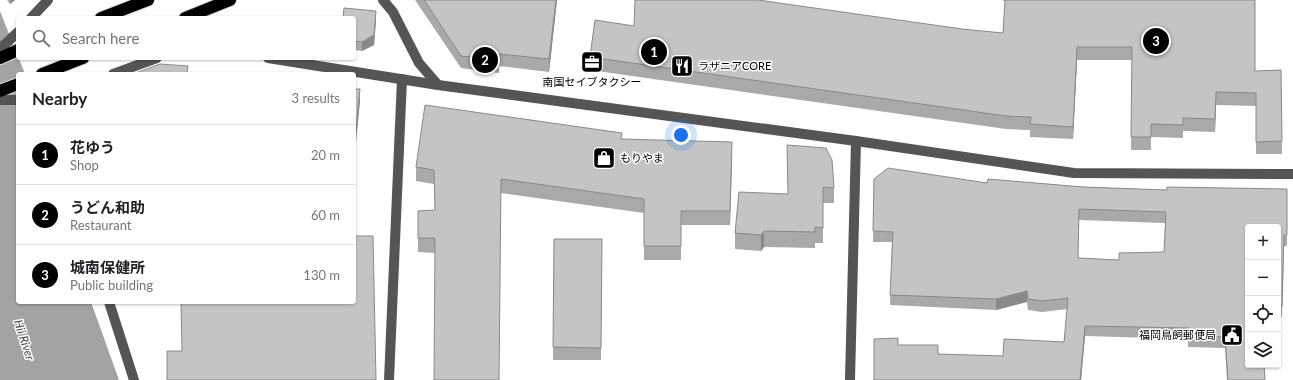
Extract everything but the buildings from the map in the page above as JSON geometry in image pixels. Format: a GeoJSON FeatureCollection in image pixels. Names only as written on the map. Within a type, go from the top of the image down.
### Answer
{"type":"FeatureCollection","features":[{"type":"Feature","properties":{"kind":"highway"},"geometry":{"type":"LineString","coordinates":[[107,16],[148,0]]}},
{"type":"Feature","properties":{"kind":"highway"},"geometry":{"type":"LineString","coordinates":[[190,16],[230,0]]}},
{"type":"Feature","properties":{"kind":"highway"},"geometry":{"type":"LineString","coordinates":[[0,58],[16,51]]}},
{"type":"Feature","properties":{"kind":"highway"},"geometry":{"type":"LineString","coordinates":[[47,72],[78,60]]}},
{"type":"Feature","properties":{"kind":"highway"},"geometry":{"type":"LineString","coordinates":[[0,91],[16,85]]}},
{"type":"Feature","properties":{"kind":"street"},"geometry":{"type":"LineString","coordinates":[[33,16],[48,0]]}},
{"type":"Feature","properties":{"kind":"street"},"geometry":{"type":"LineString","coordinates":[[383,0],[393,12],[419,63],[438,85]]}},
{"type":"Feature","properties":{"kind":"street"},"geometry":{"type":"LineString","coordinates":[[0,49],[16,34]]}},
{"type":"Feature","properties":{"kind":"street"},"geometry":{"type":"LineString","coordinates":[[118,72],[152,60]]}},
{"type":"Feature","properties":{"kind":"street"},"geometry":{"type":"LineString","coordinates":[[281,60],[438,85],[856,141],[1074,173],[1293,174]]}},
{"type":"Feature","properties":{"kind":"street"},"geometry":{"type":"LineString","coordinates":[[389,380],[402,79]]}},
{"type":"Feature","properties":{"kind":"street"},"geometry":{"type":"LineString","coordinates":[[0,100],[16,100]]}},
{"type":"Feature","properties":{"kind":"street"},"geometry":{"type":"LineString","coordinates":[[850,380],[856,141]]}},
{"type":"Feature","properties":{"kind":"street"},"geometry":{"type":"LineString","coordinates":[[110,304],[134,380]]}},
{"type":"Feature","properties":{"kind":"water","name":"Hii River"},"geometry":{"type":"Polygon","coordinates":[[[0,11],[16,51],[16,60],[19,60],[24,72],[16,72],[16,304],[92,304],[119,380],[0,380],[0,11]]]}},
{"type":"Feature","properties":{"kind":"place","name":"城南保健所"},"geometry":{"type":"Point","coordinates":[1156,41]}},
{"type":"Feature","properties":{"kind":"place","name":"花ゆう"},"geometry":{"type":"Point","coordinates":[654,52]}},
{"type":"Feature","properties":{"kind":"place","name":"うどん和助"},"geometry":{"type":"Point","coordinates":[485,60]}},
{"type":"Feature","properties":{"kind":"place","name":"南国セイブタクシー"},"geometry":{"type":"Point","coordinates":[592,62]}},
{"type":"Feature","properties":{"kind":"place","name":"ラザニアCORE"},"geometry":{"type":"Point","coordinates":[682,66]}},
{"type":"Feature","properties":{"kind":"place","name":"もりやま"},"geometry":{"type":"Point","coordinates":[604,158]}},
{"type":"Feature","properties":{"kind":"place","name":"福岡鳥飼郵便局"},"geometry":{"type":"Point","coordinates":[1232,335]}}]}
